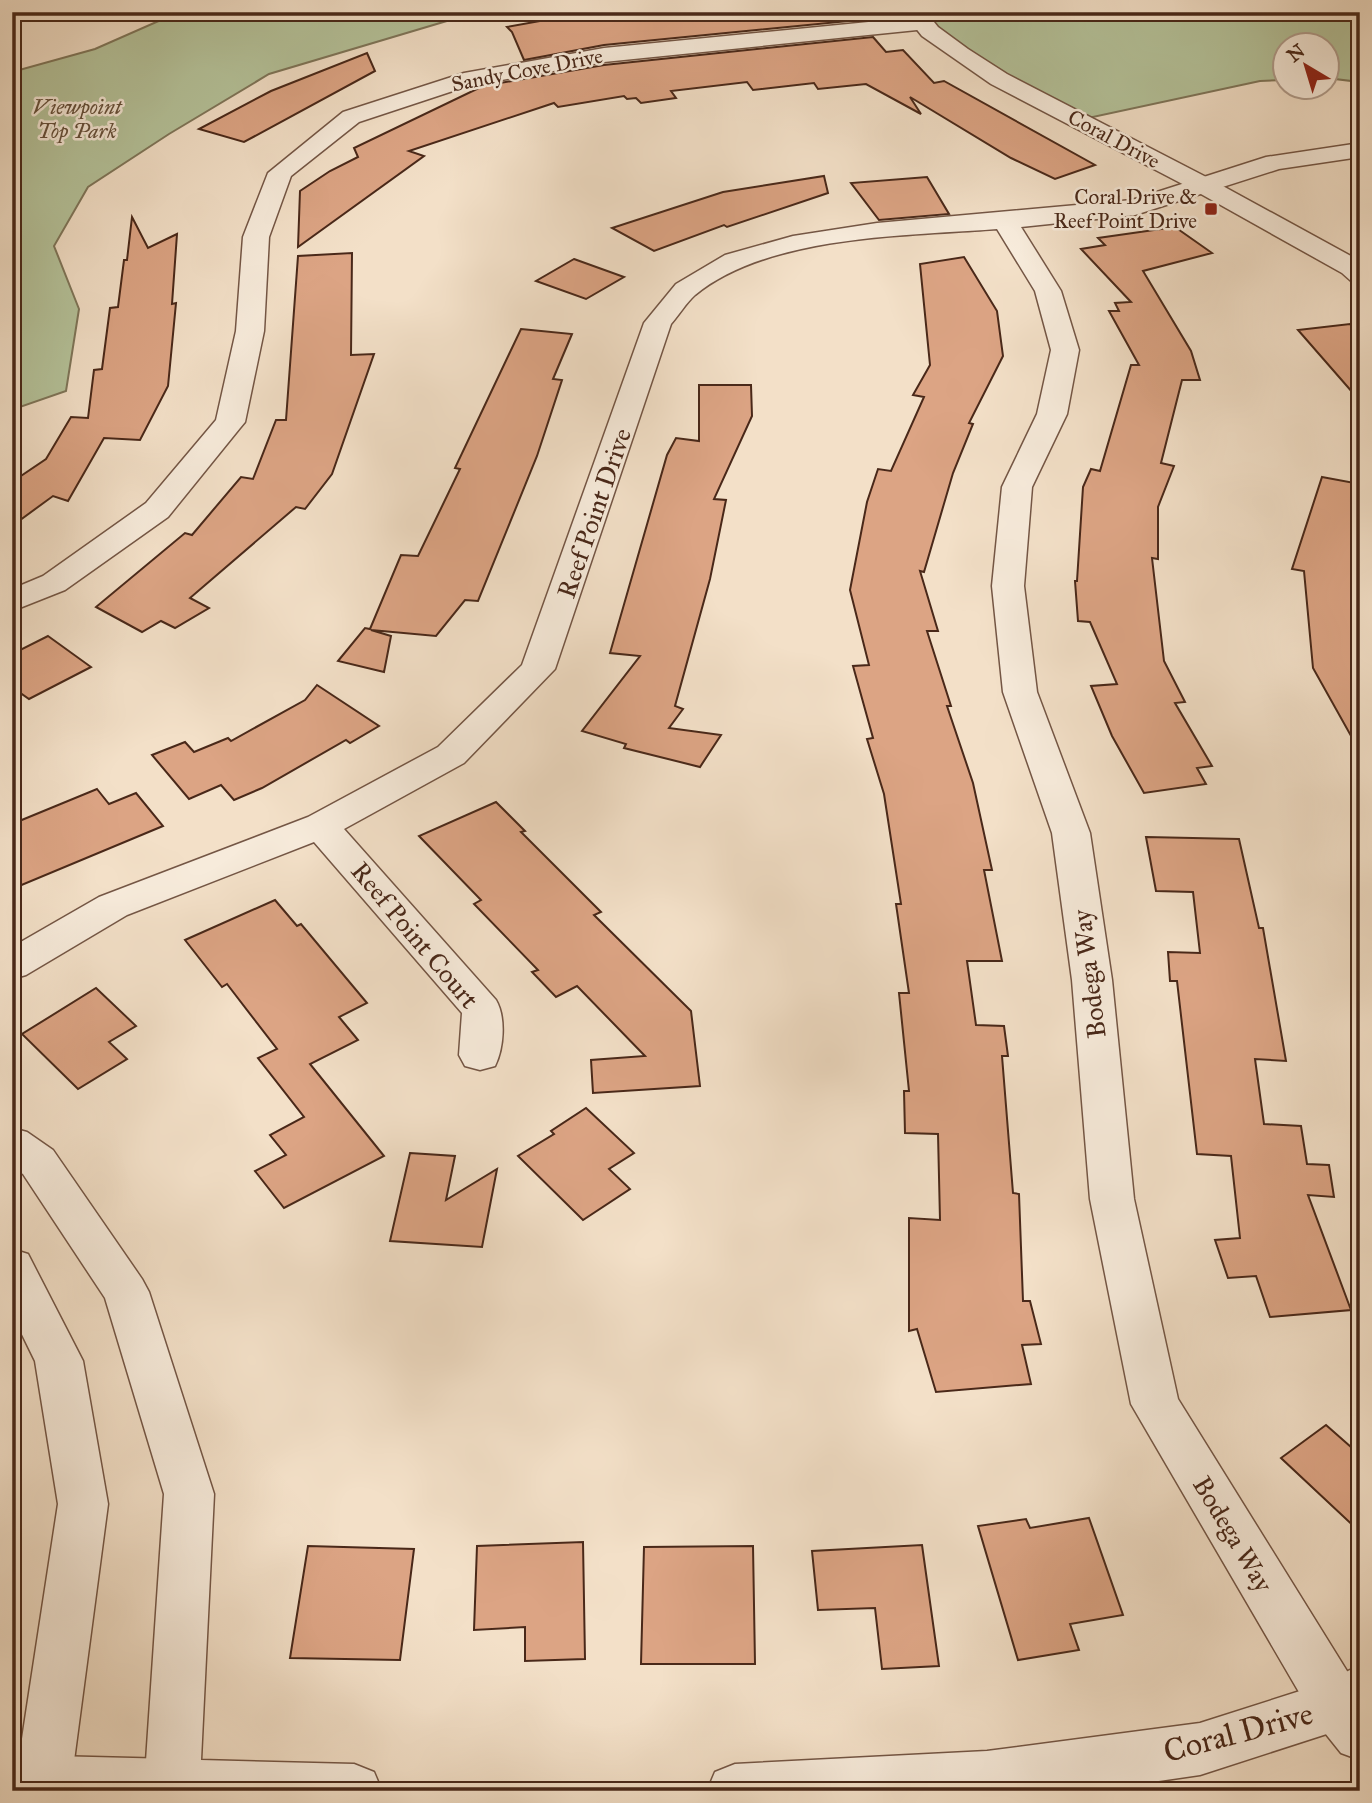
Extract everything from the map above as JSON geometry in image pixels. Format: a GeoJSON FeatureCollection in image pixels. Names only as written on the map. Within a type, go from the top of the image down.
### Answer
{"type":"FeatureCollection","features":[{"type":"Feature","properties":{"kind":"street","name":"Coral Drive"},"geometry":{"type":"LineString","coordinates":[[917,18],[982,69],[1202,185],[1351,267],[1360,275]]}},
{"type":"Feature","properties":{"kind":"street","name":"Sandy Cove Drive"},"geometry":{"type":"LineString","coordinates":[[12,601],[54,583],[158,510],[230,422],[250,331],[256,237],[280,173],[351,117],[464,80],[604,55],[917,18]]}},
{"type":"Feature","properties":{"kind":"street","name":"Reef Point Drive"},"geometry":{"type":"LineString","coordinates":[[12,965],[113,906],[321,826],[451,755],[538,669],[659,324],[685,290],[734,261],[802,241],[877,231],[1135,207],[1275,162],[1360,150]]}},
{"type":"Feature","properties":{"kind":"street","name":"Bodega Way"},"geometry":{"type":"LineString","coordinates":[[1005,221],[1048,291],[1065,350],[1052,414],[1017,487],[1008,586],[1020,692],[1071,833],[1092,980],[1112,1199],[1155,1404],[1352,1710]]}},
{"type":"Feature","properties":{"kind":"street","name":"Reef Point Court"},"geometry":{"type":"LineString","coordinates":[[321,826],[482,1010],[480,1055]]}},
{"type":"Feature","properties":{"kind":"street"},"geometry":{"type":"LineString","coordinates":[[12,1144],[38,1162],[126,1292],[189,1494],[173,1788]]}},
{"type":"Feature","properties":{"kind":"street"},"geometry":{"type":"LineString","coordinates":[[12,1267],[59,1361],[83,1504],[33,1785],[354,1791]]}},
{"type":"Feature","properties":{"kind":"street","name":"Coral Drive"},"geometry":{"type":"LineString","coordinates":[[736,1791],[987,1779],[1186,1751],[1352,1710]]}},
{"type":"Feature","properties":{"kind":"green space","name":"Viewpoint Top Park"},"geometry":{"type":"Polygon","coordinates":[[[179,12],[477,12],[269,74],[88,187],[54,246],[79,309],[66,391],[20,407],[12,353],[12,72],[95,49],[179,12]]]}},
{"type":"Feature","properties":{"kind":"green space"},"geometry":{"type":"Polygon","coordinates":[[[914,12],[1360,12],[1360,82],[1340,80],[1340,32],[1270,32],[1270,81],[1079,120],[982,69],[914,12]]]}},
{"type":"Feature","properties":{"kind":"building"},"geometry":{"type":"Polygon","coordinates":[[[602,12],[606,17],[657,12],[853,12],[859,20],[604,45],[524,60],[512,32],[507,27],[602,12]]]}},
{"type":"Feature","properties":{"kind":"building"},"geometry":{"type":"Polygon","coordinates":[[[873,37],[886,52],[903,50],[934,83],[944,81],[1095,165],[1055,179],[1011,158],[910,97],[921,114],[866,84],[818,89],[814,83],[753,90],[747,82],[671,91],[676,98],[641,103],[636,98],[627,99],[624,96],[558,107],[554,103],[409,151],[424,156],[298,247],[300,191],[358,157],[354,148],[483,86],[604,65],[873,37]]]}},
{"type":"Feature","properties":{"kind":"building"},"geometry":{"type":"Polygon","coordinates":[[[367,53],[375,71],[244,142],[199,129],[271,91],[367,53]]]}},
{"type":"Feature","properties":{"kind":"building"},"geometry":{"type":"Polygon","coordinates":[[[824,176],[828,193],[727,227],[724,225],[654,251],[612,228],[723,192],[824,176]]]}},
{"type":"Feature","properties":{"kind":"building"},"geometry":{"type":"Polygon","coordinates":[[[927,177],[949,214],[879,220],[851,183],[927,177]]]}},
{"type":"Feature","properties":{"kind":"building"},"geometry":{"type":"Polygon","coordinates":[[[132,217],[148,248],[177,234],[172,304],[176,303],[168,386],[140,440],[104,438],[68,501],[53,496],[12,526],[12,482],[46,459],[71,417],[88,418],[94,370],[102,369],[110,308],[118,307],[132,217]]]}},
{"type":"Feature","properties":{"kind":"building"},"geometry":{"type":"Polygon","coordinates":[[[1175,227],[1212,253],[1143,271],[1191,351],[1200,380],[1182,380],[1161,463],[1174,466],[1158,507],[1158,559],[1152,558],[1164,661],[1185,702],[1175,703],[1212,766],[1197,768],[1206,784],[1144,793],[1112,736],[1091,686],[1117,684],[1090,622],[1078,621],[1075,581],[1083,487],[1091,469],[1100,471],[1131,365],[1139,365],[1109,311],[1119,311],[1115,303],[1131,302],[1081,249],[1105,245],[1098,238],[1175,227]]]}},
{"type":"Feature","properties":{"kind":"building"},"geometry":{"type":"Polygon","coordinates":[[[352,253],[351,355],[374,354],[332,474],[305,509],[296,507],[190,598],[209,608],[175,628],[161,621],[142,632],[96,607],[185,533],[192,535],[241,477],[253,479],[276,420],[286,420],[298,256],[352,253]]]}},
{"type":"Feature","properties":{"kind":"building"},"geometry":{"type":"Polygon","coordinates":[[[964,257],[997,311],[1003,356],[969,423],[973,424],[953,473],[924,572],[920,571],[938,631],[927,631],[951,706],[947,706],[973,783],[992,870],[984,870],[1002,961],[967,961],[976,1025],[1004,1026],[1008,1056],[1002,1056],[1013,1193],[1019,1194],[1023,1301],[1030,1301],[1041,1344],[1022,1345],[1031,1384],[936,1392],[917,1329],[909,1331],[909,1218],[940,1220],[938,1134],[905,1133],[904,1091],[909,1091],[899,993],[909,993],[896,904],[901,904],[884,794],[867,739],[873,738],[853,666],[869,665],[850,590],[867,502],[878,469],[891,471],[924,397],[913,395],[930,365],[920,264],[964,257]]]}},
{"type":"Feature","properties":{"kind":"building"},"geometry":{"type":"Polygon","coordinates":[[[574,259],[624,277],[586,299],[536,281],[574,259]]]}},
{"type":"Feature","properties":{"kind":"building"},"geometry":{"type":"Polygon","coordinates":[[[1350,324],[1360,334],[1360,401],[1298,330],[1350,324]]]}},
{"type":"Feature","properties":{"kind":"building"},"geometry":{"type":"Polygon","coordinates":[[[521,329],[572,334],[553,379],[562,380],[537,456],[478,601],[465,600],[436,636],[371,630],[391,636],[384,672],[338,661],[365,628],[370,629],[401,555],[418,556],[460,469],[455,468],[521,329]]]}},
{"type":"Feature","properties":{"kind":"building"},"geometry":{"type":"Polygon","coordinates":[[[699,385],[751,385],[752,416],[714,499],[726,500],[710,579],[675,706],[683,709],[669,728],[721,735],[700,767],[624,748],[626,744],[582,731],[640,656],[610,653],[667,455],[676,438],[699,441],[699,385]]]}},
{"type":"Feature","properties":{"kind":"building"},"geometry":{"type":"Polygon","coordinates":[[[1322,477],[1360,484],[1360,752],[1313,668],[1304,571],[1292,569],[1322,477]]]}},
{"type":"Feature","properties":{"kind":"building"},"geometry":{"type":"Polygon","coordinates":[[[48,636],[91,667],[29,699],[12,687],[12,654],[48,636]]]}},
{"type":"Feature","properties":{"kind":"building"},"geometry":{"type":"Polygon","coordinates":[[[317,685],[379,726],[350,743],[346,740],[262,788],[234,800],[221,785],[189,799],[152,755],[185,742],[194,752],[228,738],[231,741],[305,700],[317,685]]]}},
{"type":"Feature","properties":{"kind":"building"},"geometry":{"type":"Polygon","coordinates":[[[97,789],[109,804],[136,793],[163,826],[12,889],[12,824],[97,789]]]}},
{"type":"Feature","properties":{"kind":"building"},"geometry":{"type":"Polygon","coordinates":[[[496,802],[525,831],[521,832],[601,912],[594,915],[691,1011],[700,1086],[593,1093],[591,1060],[645,1056],[577,986],[556,997],[532,972],[538,970],[474,904],[481,900],[419,836],[496,802]]]}},
{"type":"Feature","properties":{"kind":"building"},"geometry":{"type":"Polygon","coordinates":[[[1146,837],[1239,839],[1259,928],[1263,928],[1286,1061],[1255,1059],[1264,1124],[1301,1126],[1307,1164],[1329,1165],[1334,1197],[1308,1195],[1351,1310],[1270,1317],[1256,1276],[1228,1278],[1215,1240],[1240,1238],[1231,1156],[1197,1154],[1177,981],[1170,981],[1168,952],[1200,953],[1193,892],[1156,891],[1146,837]]]}},
{"type":"Feature","properties":{"kind":"building"},"geometry":{"type":"Polygon","coordinates":[[[275,900],[297,926],[301,924],[367,1003],[339,1017],[358,1040],[310,1064],[384,1156],[284,1208],[255,1171],[286,1155],[270,1135],[304,1117],[258,1058],[277,1049],[227,984],[222,987],[185,940],[275,900]]]}},
{"type":"Feature","properties":{"kind":"building"},"geometry":{"type":"Polygon","coordinates":[[[96,988],[136,1026],[109,1042],[127,1059],[78,1089],[22,1034],[96,988]]]}},
{"type":"Feature","properties":{"kind":"building"},"geometry":{"type":"Polygon","coordinates":[[[586,1108],[634,1153],[609,1169],[630,1189],[583,1220],[518,1156],[554,1134],[551,1131],[586,1108]]]}},
{"type":"Feature","properties":{"kind":"building"},"geometry":{"type":"Polygon","coordinates":[[[410,1153],[455,1156],[446,1200],[497,1169],[482,1247],[390,1241],[410,1153]]]}},
{"type":"Feature","properties":{"kind":"building"},"geometry":{"type":"Polygon","coordinates":[[[1326,1425],[1360,1455],[1360,1532],[1281,1458],[1326,1425]]]}},
{"type":"Feature","properties":{"kind":"building"},"geometry":{"type":"Polygon","coordinates":[[[1089,1518],[1123,1615],[1070,1624],[1079,1650],[1018,1660],[978,1526],[1026,1519],[1030,1528],[1089,1518]]]}},
{"type":"Feature","properties":{"kind":"building"},"geometry":{"type":"Polygon","coordinates":[[[583,1542],[585,1659],[525,1661],[525,1627],[474,1630],[477,1546],[583,1542]]]}},
{"type":"Feature","properties":{"kind":"building"},"geometry":{"type":"Polygon","coordinates":[[[922,1545],[939,1666],[882,1669],[875,1608],[818,1610],[812,1551],[922,1545]]]}},
{"type":"Feature","properties":{"kind":"building"},"geometry":{"type":"Polygon","coordinates":[[[308,1546],[414,1549],[400,1660],[290,1658],[308,1546]]]}},
{"type":"Feature","properties":{"kind":"building"},"geometry":{"type":"Polygon","coordinates":[[[753,1546],[755,1664],[641,1664],[644,1547],[753,1546]]]}},
{"type":"Feature","properties":{"kind":"place","name":"Coral Drive & Reef Point Drive"},"geometry":{"type":"Point","coordinates":[1211,209]}}]}
